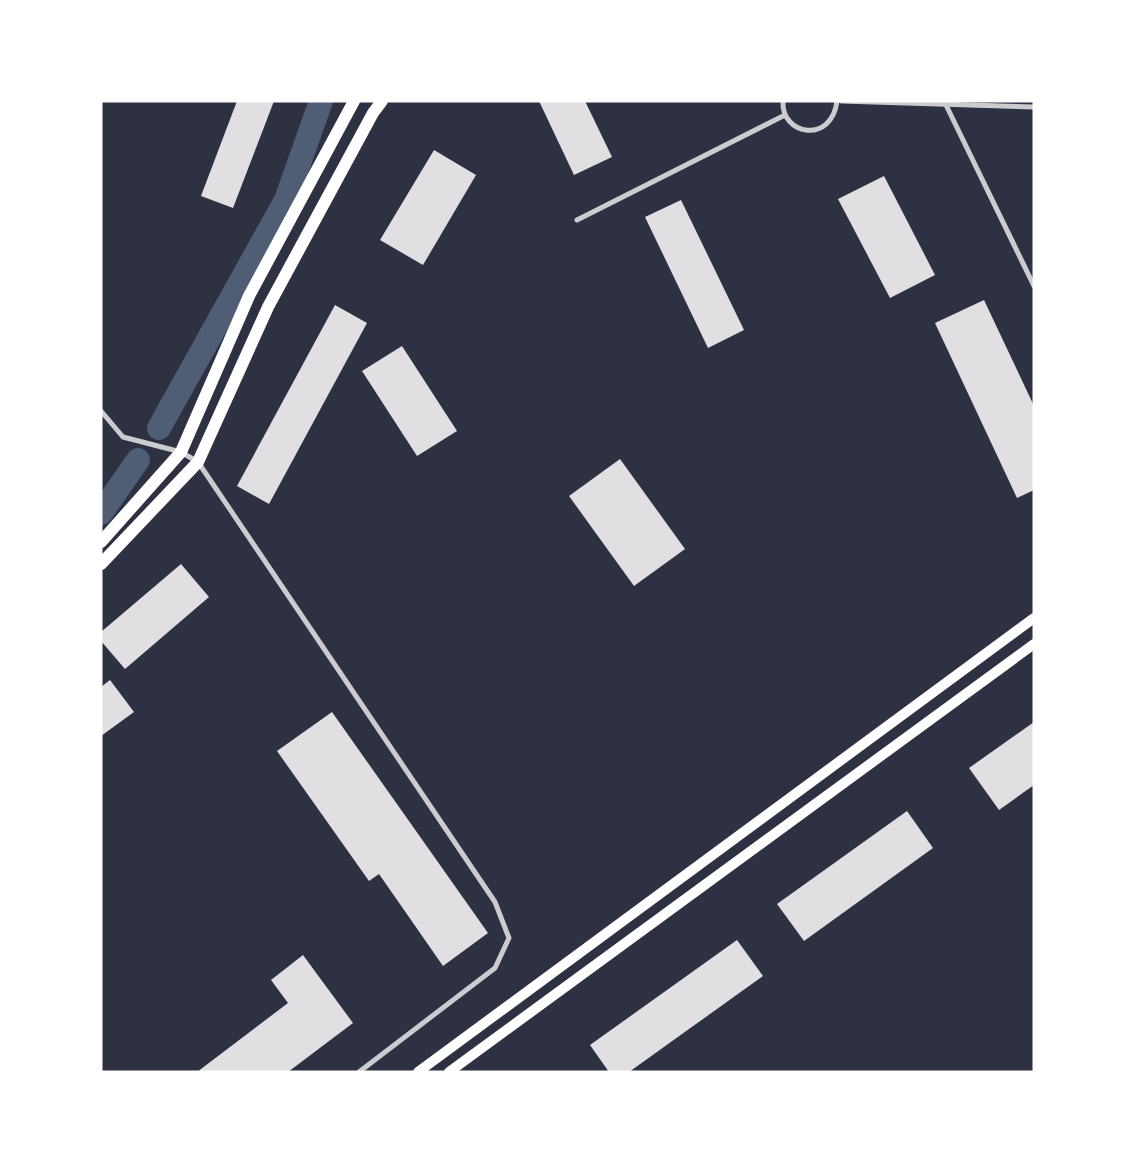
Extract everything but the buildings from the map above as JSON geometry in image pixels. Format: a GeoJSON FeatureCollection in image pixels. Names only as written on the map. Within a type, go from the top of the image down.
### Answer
{"type":"FeatureCollection","features":[{"type":"Feature","properties":{"kind":"main road"},"geometry":{"type":"LineString","coordinates":[[101,542],[181,452],[249,296],[354,101]]}},
{"type":"Feature","properties":{"kind":"main road"},"geometry":{"type":"LineString","coordinates":[[101,564],[198,462],[268,307],[373,113],[382,101]]}},
{"type":"Feature","properties":{"kind":"main road"},"geometry":{"type":"LineString","coordinates":[[418,1072],[1034,618]]}},
{"type":"Feature","properties":{"kind":"main road"},"geometry":{"type":"LineString","coordinates":[[449,1072],[1034,644]]}},
{"type":"Feature","properties":{"kind":"street"},"geometry":{"type":"LineString","coordinates":[[783,101],[785,115],[791,123],[798,128],[808,131],[817,130],[825,126],[832,119],[837,101]]}},
{"type":"Feature","properties":{"kind":"street"},"geometry":{"type":"LineString","coordinates":[[841,101],[1034,107]]}},
{"type":"Feature","properties":{"kind":"street"},"geometry":{"type":"LineString","coordinates":[[946,105],[1034,286]]}},
{"type":"Feature","properties":{"kind":"street"},"geometry":{"type":"LineString","coordinates":[[578,220],[785,115]]}},
{"type":"Feature","properties":{"kind":"street"},"geometry":{"type":"LineString","coordinates":[[101,411],[123,437],[181,452],[198,462],[495,902],[509,938],[495,968],[359,1072]]}},
{"type":"Feature","properties":{"kind":"waterway"},"geometry":{"type":"LineString","coordinates":[[159,428],[286,200],[321,101]]}},
{"type":"Feature","properties":{"kind":"waterway"},"geometry":{"type":"LineString","coordinates":[[101,513],[138,460]]}}]}
